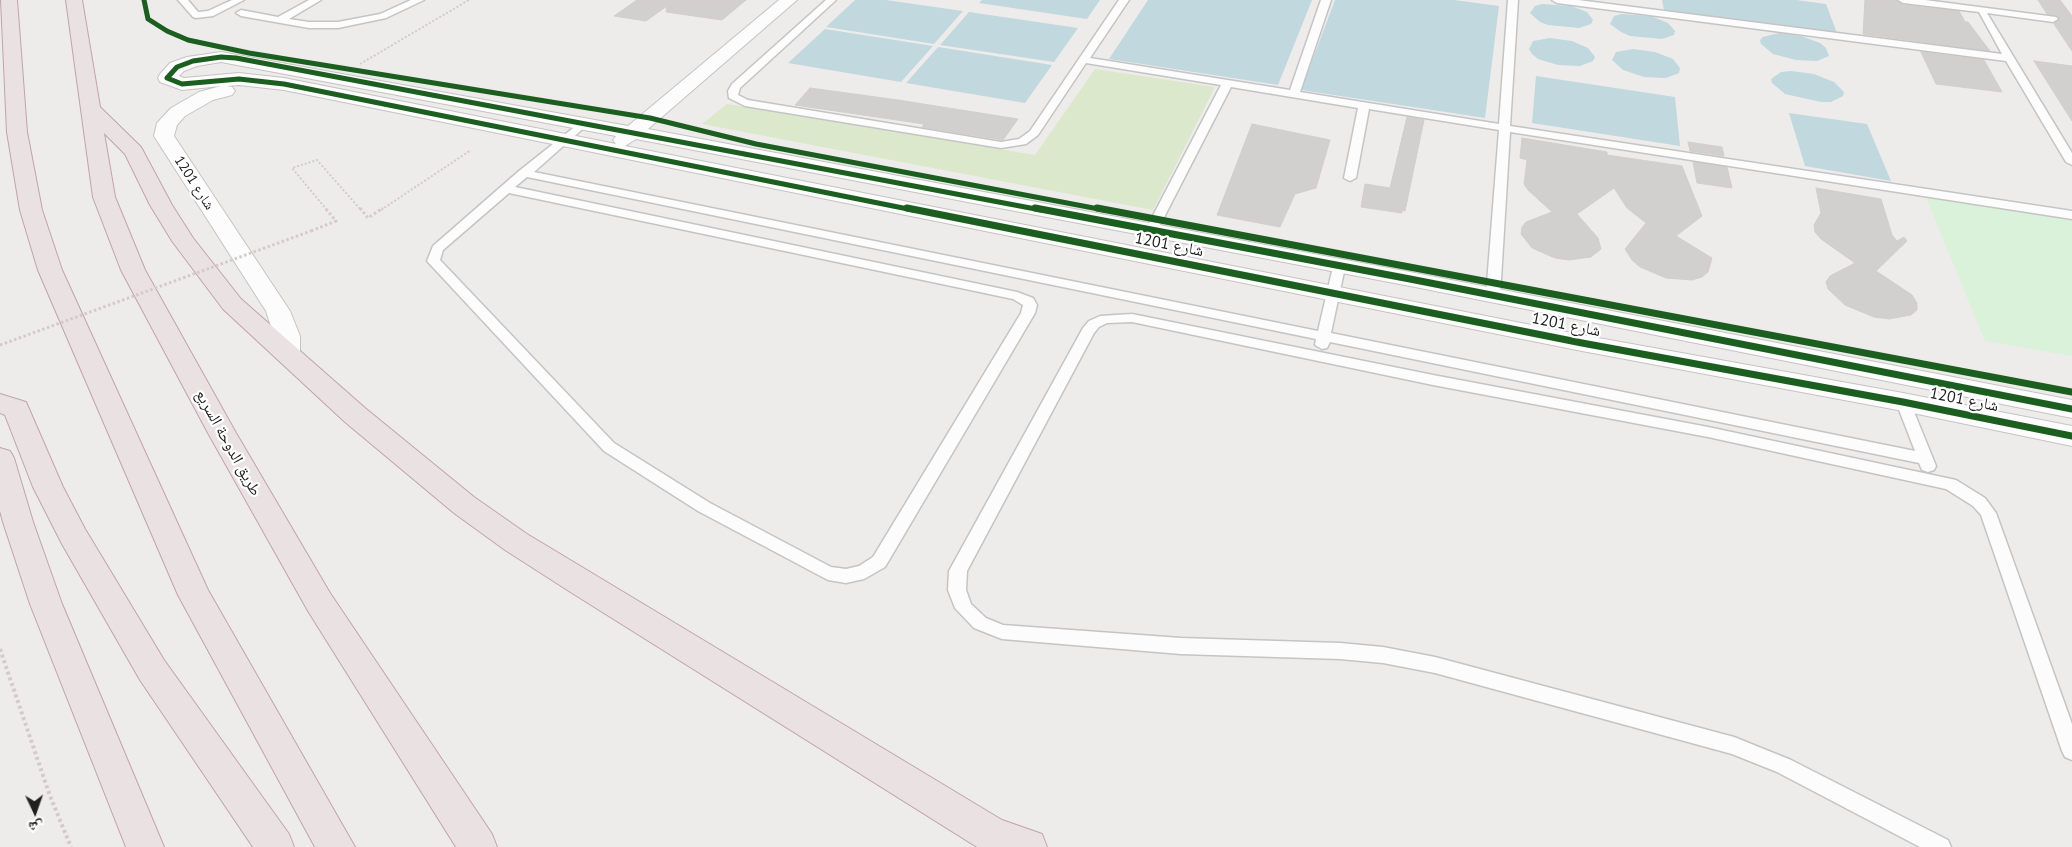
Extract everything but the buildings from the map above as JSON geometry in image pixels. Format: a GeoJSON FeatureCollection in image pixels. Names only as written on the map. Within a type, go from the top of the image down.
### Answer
{"type":"FeatureCollection","features":[{"type":"Feature","properties":{"kind":"highway"},"geometry":{"type":"LineString","coordinates":[[9,0],[17,132],[31,210],[50,270],[194,595],[336,847]]}},
{"type":"Feature","properties":{"kind":"highway","name":"طريق الدوحة السريع"},"geometry":{"type":"LineString","coordinates":[[74,0],[104,197],[133,270],[222,433],[319,602],[478,847]]}},
{"type":"Feature","properties":{"kind":"highway"},"geometry":{"type":"LineString","coordinates":[[89,107],[134,151],[161,205],[183,241],[232,304],[355,415],[464,505],[516,542],[997,841],[1028,847]]}},
{"type":"Feature","properties":{"kind":"highway"},"geometry":{"type":"LineString","coordinates":[[0,402],[16,409],[48,487],[73,536],[152,670],[275,847]]}},
{"type":"Feature","properties":{"kind":"highway"},"geometry":{"type":"LineString","coordinates":[[0,458],[18,522],[46,604],[145,847]]}},
{"type":"Feature","properties":{"kind":"street"},"geometry":{"type":"LineString","coordinates":[[613,149],[789,0]]}},
{"type":"Feature","properties":{"kind":"street","name":"شارع 1201"},"geometry":{"type":"LineString","coordinates":[[2072,409],[1493,296],[236,58],[212,58],[193,61],[177,67],[167,78],[182,84],[239,79],[284,84],[1573,341],[1903,402],[2072,436]]}},
{"type":"Feature","properties":{"kind":"street","name":"شارع 1201"},"geometry":{"type":"LineString","coordinates":[[284,84],[225,91],[206,96],[178,112],[167,123],[164,136],[278,311],[287,336],[287,352]]}},
{"type":"Feature","properties":{"kind":"street"},"geometry":{"type":"LineString","coordinates":[[1866,369],[1876,397]]}},
{"type":"Feature","properties":{"kind":"lane"},"geometry":{"type":"LineString","coordinates":[[183,0],[196,15],[210,14],[239,0]]}},
{"type":"Feature","properties":{"kind":"lane"},"geometry":{"type":"LineString","coordinates":[[279,20],[316,0]]}},
{"type":"Feature","properties":{"kind":"lane"},"geometry":{"type":"LineString","coordinates":[[241,13],[310,25],[338,25],[392,14],[418,0]]}},
{"type":"Feature","properties":{"kind":"lane"},"geometry":{"type":"LineString","coordinates":[[831,0],[736,86],[732,91],[733,96],[745,103],[990,144],[1022,142],[1034,133],[1124,0]]}},
{"type":"Feature","properties":{"kind":"lane"},"geometry":{"type":"LineString","coordinates":[[1294,94],[1326,0]]}},
{"type":"Feature","properties":{"kind":"lane"},"geometry":{"type":"LineString","coordinates":[[1493,296],[1512,0]]}},
{"type":"Feature","properties":{"kind":"lane"},"geometry":{"type":"LineString","coordinates":[[1557,0],[2008,58]]}},
{"type":"Feature","properties":{"kind":"lane"},"geometry":{"type":"LineString","coordinates":[[1903,0],[2052,19]]}},
{"type":"Feature","properties":{"kind":"lane"},"geometry":{"type":"LineString","coordinates":[[1984,14],[2008,58],[2072,162]]}},
{"type":"Feature","properties":{"kind":"lane"},"geometry":{"type":"LineString","coordinates":[[1084,60],[1504,128],[2072,215]]}},
{"type":"Feature","properties":{"kind":"lane"},"geometry":{"type":"LineString","coordinates":[[1152,231],[1227,84]]}},
{"type":"Feature","properties":{"kind":"lane"},"geometry":{"type":"LineString","coordinates":[[1350,178],[1364,105]]}},
{"type":"Feature","properties":{"kind":"lane"},"geometry":{"type":"LineString","coordinates":[[506,189],[1016,296],[1028,301],[1030,309],[879,562],[864,572],[846,576],[828,573],[711,511],[609,448],[433,261],[436,249],[523,173],[582,124]]}},
{"type":"Feature","properties":{"kind":"lane"},"geometry":{"type":"LineString","coordinates":[[523,173],[1925,459]]}},
{"type":"Feature","properties":{"kind":"lane"},"geometry":{"type":"LineString","coordinates":[[1320,356],[1340,267]]}},
{"type":"Feature","properties":{"kind":"lane"},"geometry":{"type":"LineString","coordinates":[[1941,847],[1784,766],[1734,746],[1435,665],[1392,656],[1348,651],[1181,646],[1027,636],[1002,632],[980,623],[964,608],[957,590],[958,571],[1088,331],[1094,324],[1105,319],[1132,318],[1708,432],[1821,458],[1950,484],[1966,492],[1988,512],[2072,751]]}},
{"type":"Feature","properties":{"kind":"lane"},"geometry":{"type":"LineString","coordinates":[[1903,402],[1934,480]]}},
{"type":"Feature","properties":{"kind":"path"},"geometry":{"type":"LineString","coordinates":[[360,64],[469,0]]}},
{"type":"Feature","properties":{"kind":"path"},"geometry":{"type":"LineString","coordinates":[[352,69],[369,72]]}},
{"type":"Feature","properties":{"kind":"path"},"geometry":{"type":"LineString","coordinates":[[0,345],[336,221],[292,168],[317,160],[368,218],[471,150]]}},
{"type":"Feature","properties":{"kind":"path"},"geometry":{"type":"LineString","coordinates":[[0,649],[50,796],[71,847]]}},
{"type":"Feature","properties":{"kind":"green space"},"geometry":{"type":"Polygon","coordinates":[[[1095,69],[1215,87],[1153,210],[702,124],[727,104],[1035,155],[1095,69]]]}},
{"type":"Feature","properties":{"kind":"green space"},"geometry":{"type":"Polygon","coordinates":[[[1924,193],[2072,216],[2072,356],[1985,341],[1924,193]]]}},
{"type":"Feature","properties":{"kind":"water"},"geometry":{"type":"Polygon","coordinates":[[[855,0],[886,0],[963,11],[934,44],[826,27],[855,0]]]}},
{"type":"Feature","properties":{"kind":"water"},"geometry":{"type":"Polygon","coordinates":[[[982,0],[1100,0],[1087,19],[979,3],[982,0]]]}},
{"type":"Feature","properties":{"kind":"water"},"geometry":{"type":"Polygon","coordinates":[[[1148,0],[1312,0],[1278,85],[1109,59],[1148,0]]]}},
{"type":"Feature","properties":{"kind":"water"},"geometry":{"type":"Polygon","coordinates":[[[1335,0],[1454,0],[1499,6],[1485,118],[1301,90],[1335,0]]]}},
{"type":"Feature","properties":{"kind":"water"},"geometry":{"type":"Polygon","coordinates":[[[1662,0],[1796,0],[1826,4],[1837,33],[1664,10],[1662,0]]]}},
{"type":"Feature","properties":{"kind":"water"},"geometry":{"type":"Polygon","coordinates":[[[1542,4],[1571,6],[1587,12],[1593,20],[1591,24],[1579,28],[1548,25],[1540,22],[1530,13],[1535,6],[1542,4]]]}},
{"type":"Feature","properties":{"kind":"water"},"geometry":{"type":"Polygon","coordinates":[[[969,12],[1078,28],[1054,62],[940,45],[969,12]]]}},
{"type":"Feature","properties":{"kind":"water"},"geometry":{"type":"Polygon","coordinates":[[[1621,14],[1651,16],[1668,23],[1675,31],[1674,35],[1662,39],[1630,36],[1610,24],[1614,16],[1621,14]]]}},
{"type":"Feature","properties":{"kind":"water"},"geometry":{"type":"Polygon","coordinates":[[[825,29],[933,46],[901,82],[788,63],[825,29]]]}},
{"type":"Feature","properties":{"kind":"water"},"geometry":{"type":"Polygon","coordinates":[[[1779,33],[1801,36],[1820,43],[1826,48],[1829,56],[1817,61],[1796,60],[1773,54],[1761,44],[1760,40],[1763,37],[1779,33]]]}},
{"type":"Feature","properties":{"kind":"water"},"geometry":{"type":"Polygon","coordinates":[[[1550,38],[1572,41],[1588,48],[1595,57],[1593,61],[1580,66],[1558,65],[1538,59],[1529,49],[1533,41],[1550,38]]]}},
{"type":"Feature","properties":{"kind":"water"},"geometry":{"type":"Polygon","coordinates":[[[938,47],[1052,65],[1025,103],[906,83],[938,47]]]}},
{"type":"Feature","properties":{"kind":"water"},"geometry":{"type":"Polygon","coordinates":[[[1633,49],[1655,52],[1673,59],[1680,68],[1679,73],[1666,78],[1644,77],[1623,70],[1612,60],[1616,52],[1633,49]]]}},
{"type":"Feature","properties":{"kind":"water"},"geometry":{"type":"Polygon","coordinates":[[[1791,71],[1814,74],[1834,82],[1844,92],[1843,96],[1831,102],[1821,102],[1785,94],[1772,83],[1771,79],[1781,72],[1791,71]]]}},
{"type":"Feature","properties":{"kind":"water"},"geometry":{"type":"Polygon","coordinates":[[[1536,76],[1675,97],[1680,146],[1532,123],[1536,76]]]}},
{"type":"Feature","properties":{"kind":"water"},"geometry":{"type":"Polygon","coordinates":[[[1789,113],[1867,124],[1891,181],[1805,166],[1789,113]]]}},
{"type":"Feature","properties":{"kind":"cycle path"},"geometry":{"type":"LineString","coordinates":[[144,0],[148,19],[167,31],[188,40],[249,53],[650,118],[756,144],[2072,392]]}},
{"type":"Feature","properties":{"kind":"cycle path"},"geometry":{"type":"LineString","coordinates":[[2072,409],[1410,279],[236,58],[221,57],[193,61],[177,67],[167,78],[182,84],[239,79],[284,84],[1582,343],[1903,402],[2072,436]]}}]}
